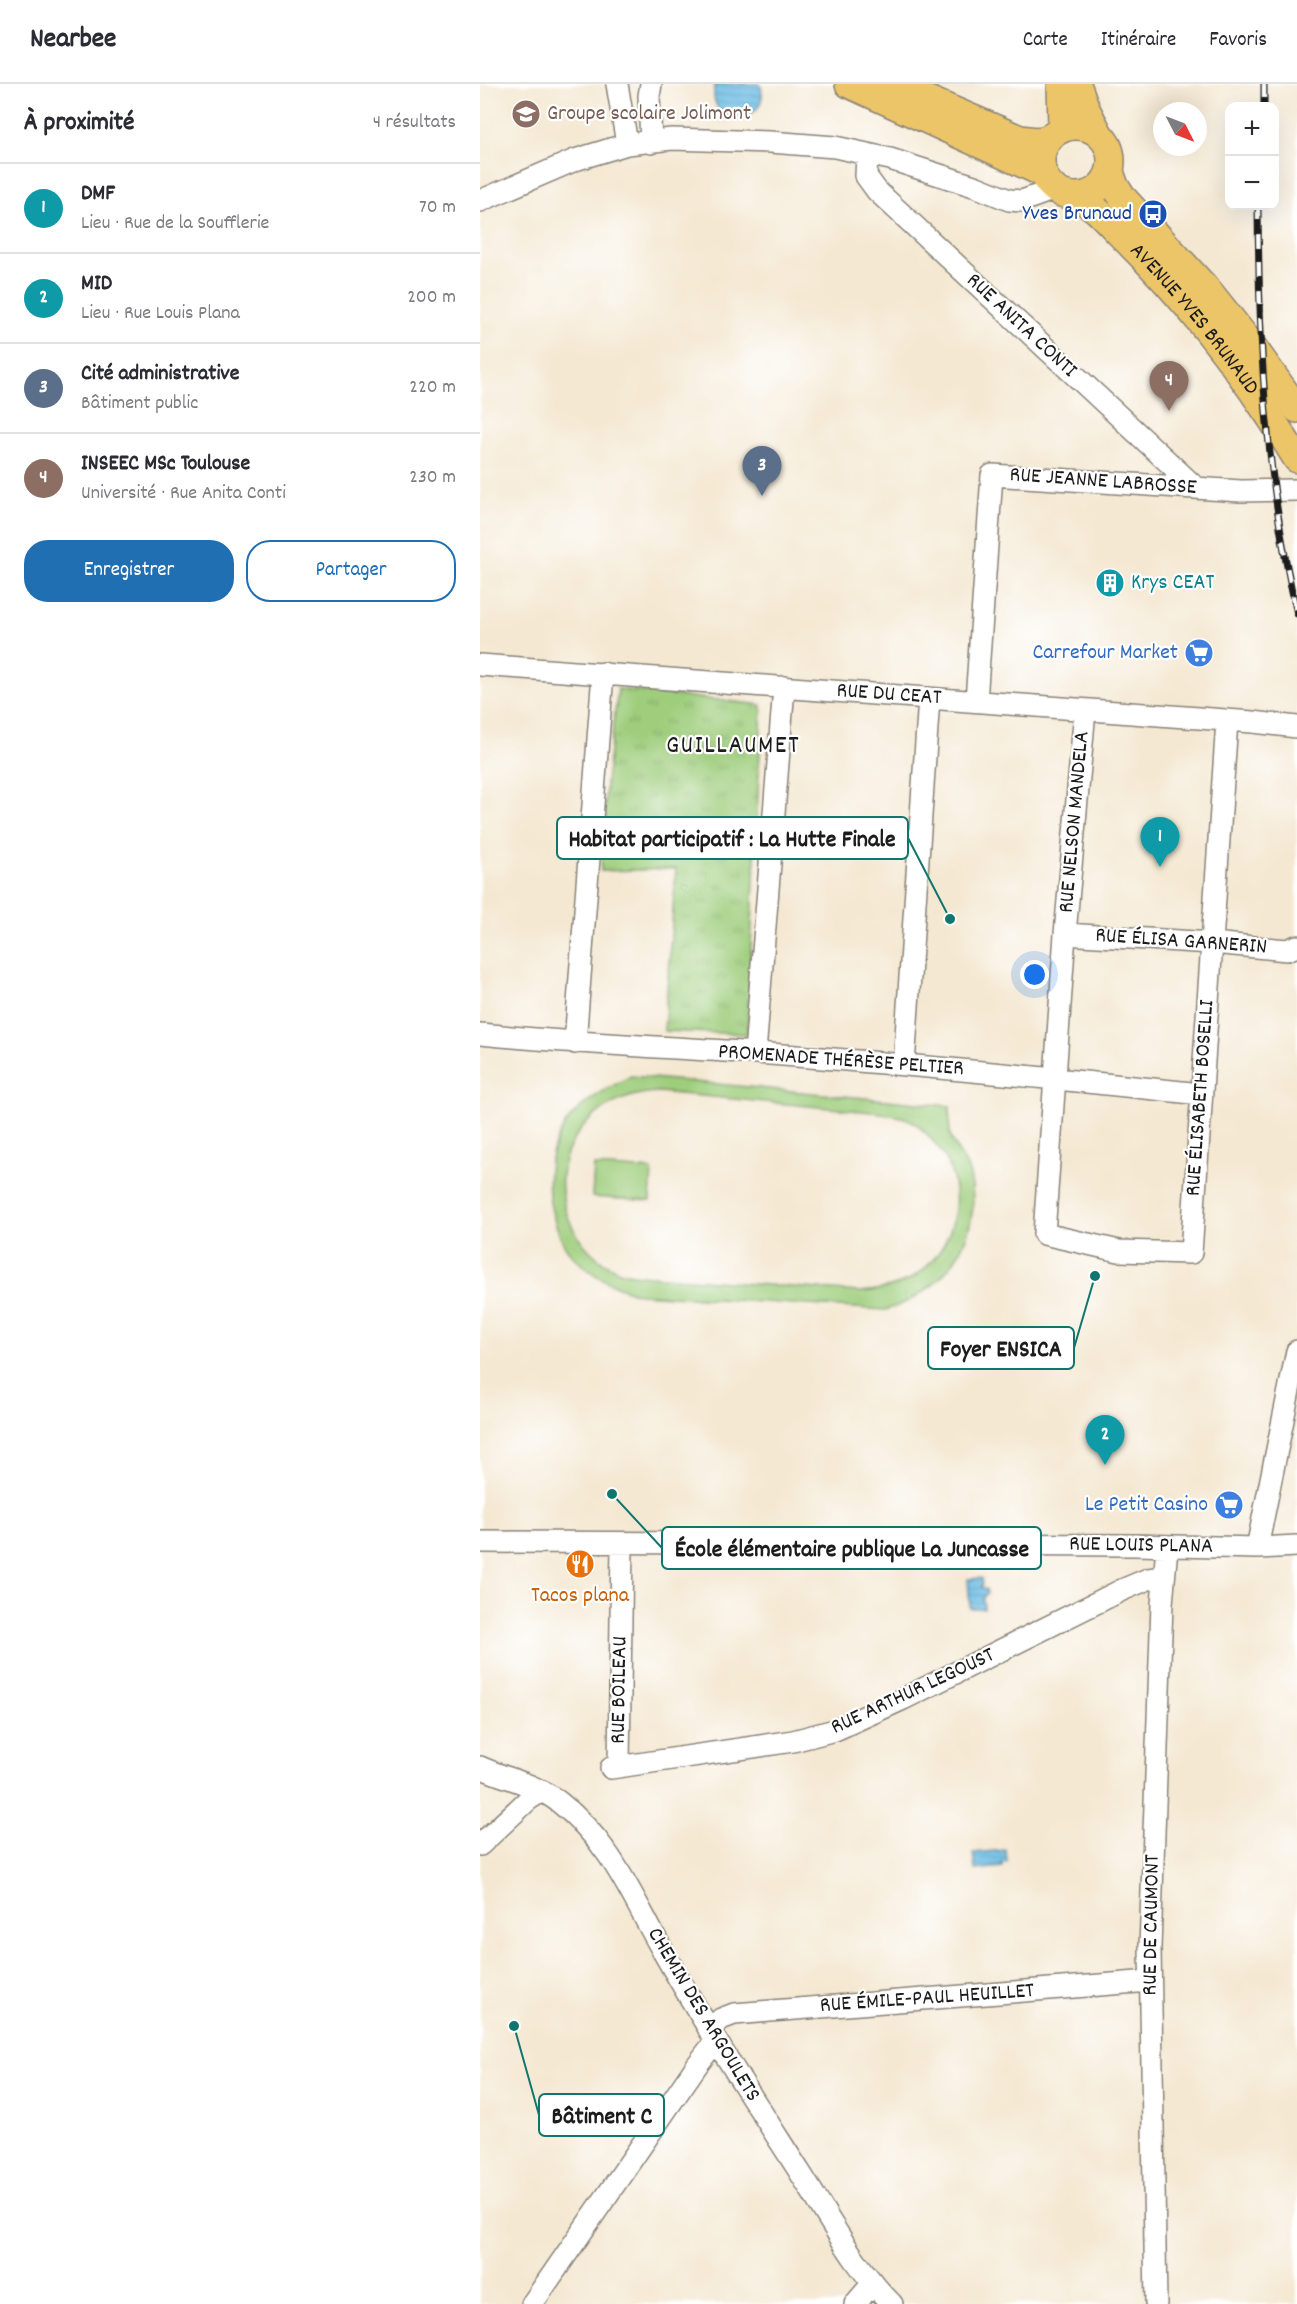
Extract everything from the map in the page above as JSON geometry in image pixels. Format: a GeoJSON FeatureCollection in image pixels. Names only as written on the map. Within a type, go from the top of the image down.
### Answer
{"type":"FeatureCollection","features":[{"type":"Feature","properties":{"kind":"main road","name":"AVENUE YVES BRUNAUD"},"geometry":{"type":"LineString","coordinates":[[849,84],[1091,204],[1147,260],[1234,367],[1272,418],[1297,459]]}},
{"type":"Feature","properties":{"kind":"main road"},"geometry":{"type":"LineString","coordinates":[[891,84],[1020,139],[1036,141],[1081,126],[1099,134]]}},
{"type":"Feature","properties":{"kind":"main road"},"geometry":{"type":"LineString","coordinates":[[1061,84],[1063,91],[1056,134],[1041,155],[1057,186],[1092,193],[1106,180],[1110,171],[1110,151],[1086,109],[1077,84]]}},
{"type":"Feature","properties":{"kind":"main road","name":"AVENUE YVES BRUNAUD"},"geometry":{"type":"LineString","coordinates":[[1110,171],[1114,186],[1122,197],[1211,294],[1257,352],[1297,409]]}},
{"type":"Feature","properties":{"kind":"street"},"geometry":{"type":"LineString","coordinates":[[651,84],[649,96],[651,143]]}},
{"type":"Feature","properties":{"kind":"street"},"geometry":{"type":"LineString","coordinates":[[612,86],[627,144]]}},
{"type":"Feature","properties":{"kind":"street"},"geometry":{"type":"LineString","coordinates":[[480,201],[575,160],[627,144],[672,139],[780,142],[835,147],[867,154],[977,187],[1009,200],[1022,201],[1057,186]]}},
{"type":"Feature","properties":{"kind":"street","name":"RUE ANITA CONTI"},"geometry":{"type":"LineString","coordinates":[[867,154],[866,176],[877,191],[1196,488]]}},
{"type":"Feature","properties":{"kind":"street","name":"RUE JEANNE LABROSSE"},"geometry":{"type":"LineString","coordinates":[[976,701],[992,474],[1196,488],[1297,490]]}},
{"type":"Feature","properties":{"kind":"street","name":"RUE DU CEAT"},"geometry":{"type":"LineString","coordinates":[[480,665],[1297,727]]}},
{"type":"Feature","properties":{"kind":"street"},"geometry":{"type":"LineString","coordinates":[[575,1043],[603,673]]}},
{"type":"Feature","properties":{"kind":"street"},"geometry":{"type":"LineString","coordinates":[[755,1053],[784,687]]}},
{"type":"Feature","properties":{"kind":"street"},"geometry":{"type":"LineString","coordinates":[[904,1065],[929,698]]}},
{"type":"Feature","properties":{"kind":"street","name":"RUE NELSON MANDELA"},"geometry":{"type":"LineString","coordinates":[[1085,710],[1065,934],[1044,1234],[1119,1251],[1191,1253]]}},
{"type":"Feature","properties":{"kind":"street","name":"RUE ÉLISABETH BOSELLI"},"geometry":{"type":"LineString","coordinates":[[1191,1253],[1227,721]]}},
{"type":"Feature","properties":{"kind":"street","name":"RUE ÉLISA GARNERIN"},"geometry":{"type":"LineString","coordinates":[[1065,934],[1287,950],[1297,946]]}},
{"type":"Feature","properties":{"kind":"street","name":"PROMENADE THÉRÈSE PELTIER"},"geometry":{"type":"LineString","coordinates":[[480,1034],[575,1043],[755,1053],[904,1065],[1201,1094]]}},
{"type":"Feature","properties":{"kind":"street"},"geometry":{"type":"LineString","coordinates":[[1257,1548],[1297,1351]]}},
{"type":"Feature","properties":{"kind":"street","name":"RUE LOUIS PLANA"},"geometry":{"type":"LineString","coordinates":[[480,1542],[1257,1548],[1297,1546]]}},
{"type":"Feature","properties":{"kind":"street","name":"RUE BOILEAU"},"geometry":{"type":"LineString","coordinates":[[615,1767],[622,1543]]}},
{"type":"Feature","properties":{"kind":"street","name":"RUE DE CAUMONT"},"geometry":{"type":"LineString","coordinates":[[1156,2304],[1150,1982],[1164,1577],[1167,1547]]}},
{"type":"Feature","properties":{"kind":"street","name":"RUE ARTHUR LEGOUST"},"geometry":{"type":"LineString","coordinates":[[615,1767],[793,1740],[835,1730],[903,1699],[1122,1590],[1148,1580],[1164,1577]]}},
{"type":"Feature","properties":{"kind":"street","name":"CHEMIN DES ARGOULETS"},"geometry":{"type":"LineString","coordinates":[[480,1767],[542,1791],[558,1801],[608,1852],[713,2036],[852,2253],[873,2283],[892,2304]]}},
{"type":"Feature","properties":{"kind":"street"},"geometry":{"type":"LineString","coordinates":[[480,1845],[528,1800],[542,1791]]}},
{"type":"Feature","properties":{"kind":"street","name":"RUE ÉMILE-PAUL HEUILLET"},"geometry":{"type":"LineString","coordinates":[[532,2304],[711,2047],[713,2036],[721,2019],[735,2014],[1150,1982]]}},
{"type":"Feature","properties":{"kind":"street"},"geometry":{"type":"LineString","coordinates":[[855,2304],[873,2283]]}},
{"type":"Feature","properties":{"kind":"green space"},"geometry":{"type":"Polygon","coordinates":[[[618,689],[762,705],[747,1034],[664,1031],[676,869],[601,871],[606,782],[618,689]]]}},
{"type":"Feature","properties":{"kind":"green space"},"geometry":{"type":"Polygon","coordinates":[[[631,1076],[950,1106],[951,1138],[970,1175],[973,1198],[971,1220],[965,1241],[955,1260],[942,1277],[925,1291],[885,1310],[640,1294],[611,1284],[585,1268],[563,1243],[549,1197],[549,1169],[556,1141],[571,1117],[591,1099],[631,1076]],[[659,1092],[634,1096],[611,1104],[592,1118],[577,1135],[567,1155],[562,1177],[563,1201],[572,1226],[586,1247],[606,1264],[622,1272],[859,1292],[893,1287],[912,1278],[928,1265],[940,1250],[949,1233],[954,1214],[955,1195],[952,1176],[945,1158],[927,1134],[909,1120],[882,1113],[659,1092]]]}},
{"type":"Feature","properties":{"kind":"green space"},"geometry":{"type":"Polygon","coordinates":[[[594,1166],[652,1170],[650,1201],[592,1197],[594,1166]]]}},
{"type":"Feature","properties":{"kind":"water"},"geometry":{"type":"Polygon","coordinates":[[[715,84],[760,84],[762,97],[757,108],[749,114],[739,117],[729,116],[720,110],[715,100],[715,84]]]}},
{"type":"Feature","properties":{"kind":"water"},"geometry":{"type":"Polygon","coordinates":[[[982,1578],[982,1588],[986,1589],[987,1593],[983,1598],[984,1608],[970,1608],[968,1579],[982,1578]]]}},
{"type":"Feature","properties":{"kind":"water"},"geometry":{"type":"Polygon","coordinates":[[[1006,1850],[1007,1862],[1002,1863],[1002,1867],[975,1870],[973,1853],[1006,1850]]]}},
{"type":"Feature","properties":{"kind":"railway"},"geometry":{"type":"LineString","coordinates":[[1264,84],[1264,102]]}},
{"type":"Feature","properties":{"kind":"railway"},"geometry":{"type":"LineString","coordinates":[[1258,210],[1262,360],[1266,411],[1278,512],[1297,614]]}},
{"type":"Feature","properties":{"kind":"place","name":"Groupe scolaire Jolimont"},"geometry":{"type":"Point","coordinates":[526,114]}},
{"type":"Feature","properties":{"kind":"place","name":"Yves Brunaud"},"geometry":{"type":"Point","coordinates":[1153,214]}},
{"type":"Feature","properties":{"kind":"place","name":"INSEEC MSc Toulouse"},"geometry":{"type":"Point","coordinates":[1169,411]}},
{"type":"Feature","properties":{"kind":"place","name":"Cité administrative"},"geometry":{"type":"Point","coordinates":[762,496]}},
{"type":"Feature","properties":{"kind":"place","name":"Krys CEAT"},"geometry":{"type":"Point","coordinates":[1110,583]}},
{"type":"Feature","properties":{"kind":"place","name":"Carrefour Market"},"geometry":{"type":"Point","coordinates":[1199,653]}},
{"type":"Feature","properties":{"kind":"place","name":"DMF"},"geometry":{"type":"Point","coordinates":[1160,867]}},
{"type":"Feature","properties":{"kind":"place","name":"Habitat participatif : La Hutte Finale"},"geometry":{"type":"Point","coordinates":[950,919]}},
{"type":"Feature","properties":{"kind":"place","name":"Foyer ENSICA"},"geometry":{"type":"Point","coordinates":[1095,1276]}},
{"type":"Feature","properties":{"kind":"place","name":"MID"},"geometry":{"type":"Point","coordinates":[1105,1465]}},
{"type":"Feature","properties":{"kind":"place","name":"École élémentaire publique La Juncasse"},"geometry":{"type":"Point","coordinates":[612,1494]}},
{"type":"Feature","properties":{"kind":"place","name":"Le Petit Casino"},"geometry":{"type":"Point","coordinates":[1229,1505]}},
{"type":"Feature","properties":{"kind":"place","name":"Tacos plana"},"geometry":{"type":"Point","coordinates":[580,1564]}},
{"type":"Feature","properties":{"kind":"place","name":"Bâtiment C"},"geometry":{"type":"Point","coordinates":[514,2026]}},
{"type":"Feature","properties":{"kind":"district","name":"GUILLAUMET"},"geometry":{"type":"Point","coordinates":[733,746]}}]}
